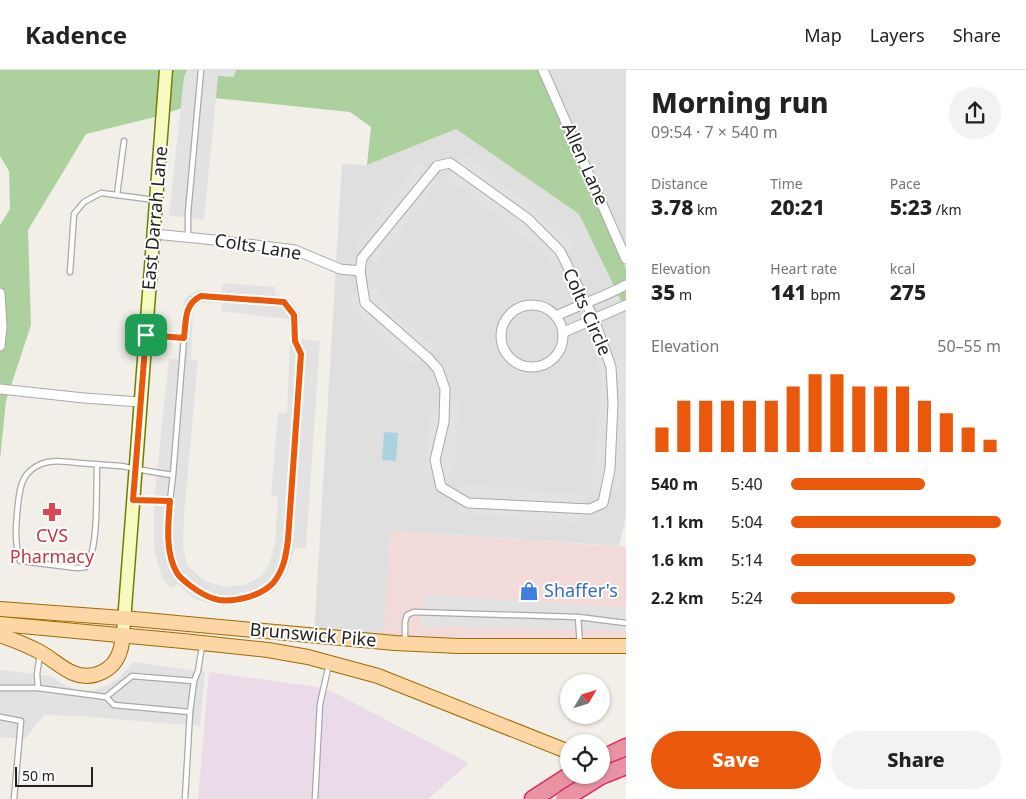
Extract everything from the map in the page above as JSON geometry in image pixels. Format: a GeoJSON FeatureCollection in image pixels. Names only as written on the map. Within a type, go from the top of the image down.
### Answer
{"type":"FeatureCollection","features":[{"type":"Feature","properties":{"kind":"highway"},"geometry":{"type":"LineString","coordinates":[[610,754],[626,747]]}},
{"type":"Feature","properties":{"kind":"highway"},"geometry":{"type":"LineString","coordinates":[[564,799],[601,776],[626,766]]}},
{"type":"Feature","properties":{"kind":"highway"},"geometry":{"type":"LineString","coordinates":[[537,797],[560,782]]}},
{"type":"Feature","properties":{"kind":"main road","name":"Brunswick Pike"},"geometry":{"type":"LineString","coordinates":[[4,608],[405,643],[458,646],[626,646]]}},
{"type":"Feature","properties":{"kind":"main road","name":"Brunswick Pike"},"geometry":{"type":"LineString","coordinates":[[0,624],[268,650],[329,663],[378,676],[560,748]]}},
{"type":"Feature","properties":{"kind":"main road"},"geometry":{"type":"LineString","coordinates":[[0,636],[40,652],[74,674],[92,676],[109,668],[116,660],[123,635]]}},
{"type":"Feature","properties":{"kind":"main road"},"geometry":{"type":"LineString","coordinates":[[610,766],[626,771]]}},
{"type":"Feature","properties":{"kind":"street","name":"East Darrah Lane"},"geometry":{"type":"LineString","coordinates":[[123,635],[166,70]]}},
{"type":"Feature","properties":{"kind":"street","name":"Allen Lane"},"geometry":{"type":"LineString","coordinates":[[543,70],[626,259]]}},
{"type":"Feature","properties":{"kind":"street","name":"Colts Circle"},"geometry":{"type":"LineString","coordinates":[[450,163],[528,219],[560,251],[586,302],[611,367],[613,403],[610,469],[603,503],[590,509],[468,502],[441,487],[435,460],[444,422],[445,389],[438,369],[428,358],[365,303],[360,271],[362,258],[424,180],[437,166],[450,163]]}},
{"type":"Feature","properties":{"kind":"street","name":"Colts Lane"},"geometry":{"type":"LineString","coordinates":[[154,234],[295,250],[340,269],[360,271]]}},
{"type":"Feature","properties":{"kind":"street"},"geometry":{"type":"LineString","coordinates":[[556,316],[626,285]]}},
{"type":"Feature","properties":{"kind":"street"},"geometry":{"type":"LineString","coordinates":[[0,293],[2,327],[0,346]]}},
{"type":"Feature","properties":{"kind":"street"},"geometry":{"type":"LineString","coordinates":[[526,305],[546,308],[556,316],[564,332],[564,343],[560,353],[543,366],[532,368],[512,361],[502,343],[501,333],[506,319],[517,309],[526,305]]}},
{"type":"Feature","properties":{"kind":"street"},"geometry":{"type":"LineString","coordinates":[[564,332],[626,305]]}},
{"type":"Feature","properties":{"kind":"street"},"geometry":{"type":"LineString","coordinates":[[0,388],[84,398],[140,402]]}},
{"type":"Feature","properties":{"kind":"lane"},"geometry":{"type":"LineString","coordinates":[[188,237],[188,213],[201,70]]}},
{"type":"Feature","properties":{"kind":"lane"},"geometry":{"type":"LineString","coordinates":[[117,195],[124,141]]}},
{"type":"Feature","properties":{"kind":"lane"},"geometry":{"type":"LineString","coordinates":[[70,272],[74,214],[84,202],[101,193],[156,201]]}},
{"type":"Feature","properties":{"kind":"lane"},"geometry":{"type":"LineString","coordinates":[[201,296],[284,302],[294,315],[295,341],[301,354],[288,540],[284,565],[273,583],[260,592],[240,598],[218,600],[199,593],[178,575],[170,558],[168,528],[184,338],[188,307],[193,299],[201,296]]}},
{"type":"Feature","properties":{"kind":"lane"},"geometry":{"type":"LineString","coordinates":[[146,335],[184,338]]}},
{"type":"Feature","properties":{"kind":"lane"},"geometry":{"type":"LineString","coordinates":[[97,464],[95,530],[90,561],[86,567],[77,568],[20,561],[16,546],[16,517],[20,484],[39,465],[49,461],[97,464],[173,475]]}},
{"type":"Feature","properties":{"kind":"lane"},"geometry":{"type":"LineString","coordinates":[[133,500],[170,501]]}},
{"type":"Feature","properties":{"kind":"lane"},"geometry":{"type":"LineString","coordinates":[[405,643],[407,615],[414,612],[578,617],[626,623]]}},
{"type":"Feature","properties":{"kind":"lane"},"geometry":{"type":"LineString","coordinates":[[578,617],[580,646]]}},
{"type":"Feature","properties":{"kind":"lane"},"geometry":{"type":"LineString","coordinates":[[185,799],[190,712],[202,643]]}},
{"type":"Feature","properties":{"kind":"lane"},"geometry":{"type":"LineString","coordinates":[[38,688],[37,665],[40,652]]}},
{"type":"Feature","properties":{"kind":"lane"},"geometry":{"type":"LineString","coordinates":[[315,799],[320,704],[329,663]]}},
{"type":"Feature","properties":{"kind":"lane"},"geometry":{"type":"LineString","coordinates":[[106,697],[132,676],[194,681]]}},
{"type":"Feature","properties":{"kind":"lane"},"geometry":{"type":"LineString","coordinates":[[0,688],[38,688],[106,697],[114,705],[190,712]]}},
{"type":"Feature","properties":{"kind":"lane"},"geometry":{"type":"LineString","coordinates":[[0,717],[21,721],[14,799]]}},
{"type":"Feature","properties":{"kind":"shaded area"},"geometry":{"type":"Polygon","coordinates":[[[187,70],[236,70],[234,77],[218,76],[204,220],[169,215],[184,77],[187,70]]]}},
{"type":"Feature","properties":{"kind":"shaded area"},"geometry":{"type":"Polygon","coordinates":[[[538,70],[626,70],[626,269],[538,70]]]}},
{"type":"Feature","properties":{"kind":"shaded area"},"geometry":{"type":"Polygon","coordinates":[[[456,129],[579,214],[626,311],[626,516],[619,546],[390,531],[384,642],[314,636],[342,164],[367,165],[456,129]]]}},
{"type":"Feature","properties":{"kind":"shaded area"},"geometry":{"type":"Polygon","coordinates":[[[463,153],[562,231],[573,245],[560,264],[552,266],[547,256],[540,249],[447,178],[463,153]]]}},
{"type":"Feature","properties":{"kind":"shaded area"},"geometry":{"type":"Polygon","coordinates":[[[420,160],[439,182],[383,254],[378,264],[372,262],[355,245],[420,160]]]}},
{"type":"Feature","properties":{"kind":"shaded area"},"geometry":{"type":"Polygon","coordinates":[[[223,283],[275,287],[275,294],[291,301],[300,313],[299,339],[320,341],[306,548],[295,548],[287,574],[274,591],[253,602],[232,606],[214,605],[193,598],[178,584],[170,588],[162,577],[154,549],[154,501],[169,359],[178,359],[180,320],[185,298],[198,290],[222,292],[223,283]],[[199,303],[193,311],[191,359],[198,360],[183,546],[187,565],[205,581],[225,587],[245,585],[260,577],[269,565],[275,543],[278,497],[271,496],[278,413],[287,413],[290,338],[288,319],[222,311],[222,303],[199,303]]]}},
{"type":"Feature","properties":{"kind":"shaded area"},"geometry":{"type":"Polygon","coordinates":[[[376,284],[379,295],[391,311],[435,345],[417,368],[371,330],[356,312],[349,293],[376,284]]]}},
{"type":"Feature","properties":{"kind":"shaded area"},"geometry":{"type":"Polygon","coordinates":[[[601,360],[625,360],[626,364],[626,431],[621,491],[592,488],[601,386],[601,377],[595,363],[601,360]]]}},
{"type":"Feature","properties":{"kind":"shaded area"},"geometry":{"type":"Polygon","coordinates":[[[453,400],[460,400],[453,475],[424,473],[430,411],[453,400]]]}},
{"type":"Feature","properties":{"kind":"shaded area"},"geometry":{"type":"Polygon","coordinates":[[[461,484],[586,495],[582,523],[458,513],[461,484]]]}},
{"type":"Feature","properties":{"kind":"shaded area"},"geometry":{"type":"Polygon","coordinates":[[[390,531],[626,547],[626,646],[384,642],[390,531]]]}},
{"type":"Feature","properties":{"kind":"shaded area"},"geometry":{"type":"Polygon","coordinates":[[[426,594],[626,608],[626,631],[421,626],[426,594]]]}},
{"type":"Feature","properties":{"kind":"shaded area"},"geometry":{"type":"Polygon","coordinates":[[[133,662],[205,672],[200,726],[44,715],[25,739],[0,737],[0,670],[51,676],[66,686],[80,691],[94,690],[110,684],[120,677],[133,662]]]}},
{"type":"Feature","properties":{"kind":"shaded area"},"geometry":{"type":"Polygon","coordinates":[[[209,672],[317,687],[333,692],[469,763],[428,799],[198,799],[209,672]]]}},
{"type":"Feature","properties":{"kind":"green space"},"geometry":{"type":"Polygon","coordinates":[[[0,70],[538,70],[626,269],[626,311],[579,214],[456,129],[367,165],[371,127],[350,112],[214,98],[151,118],[86,134],[28,230],[31,325],[6,401],[0,460],[0,225],[10,209],[9,171],[0,156],[0,70]]]}},
{"type":"Feature","properties":{"kind":"water"},"geometry":{"type":"Polygon","coordinates":[[[384,432],[398,433],[396,461],[382,460],[384,432]]]}},
{"type":"Feature","properties":{"kind":"place","name":"CVS Pharmacy"},"geometry":{"type":"Point","coordinates":[52,512]}},
{"type":"Feature","properties":{"kind":"place","name":"Shaffer's"},"geometry":{"type":"Point","coordinates":[529,591]}},
{"type":"Feature","properties":{"kind":"route"},"geometry":{"type":"LineString","coordinates":[[201,296],[224,296],[284,302],[294,315],[295,341],[301,354],[288,540],[284,565],[273,583],[260,592],[240,598],[218,600],[199,593],[178,575],[170,558],[168,528],[170,501],[133,500],[146,335],[184,338],[188,307],[193,299],[201,296]]}}]}
